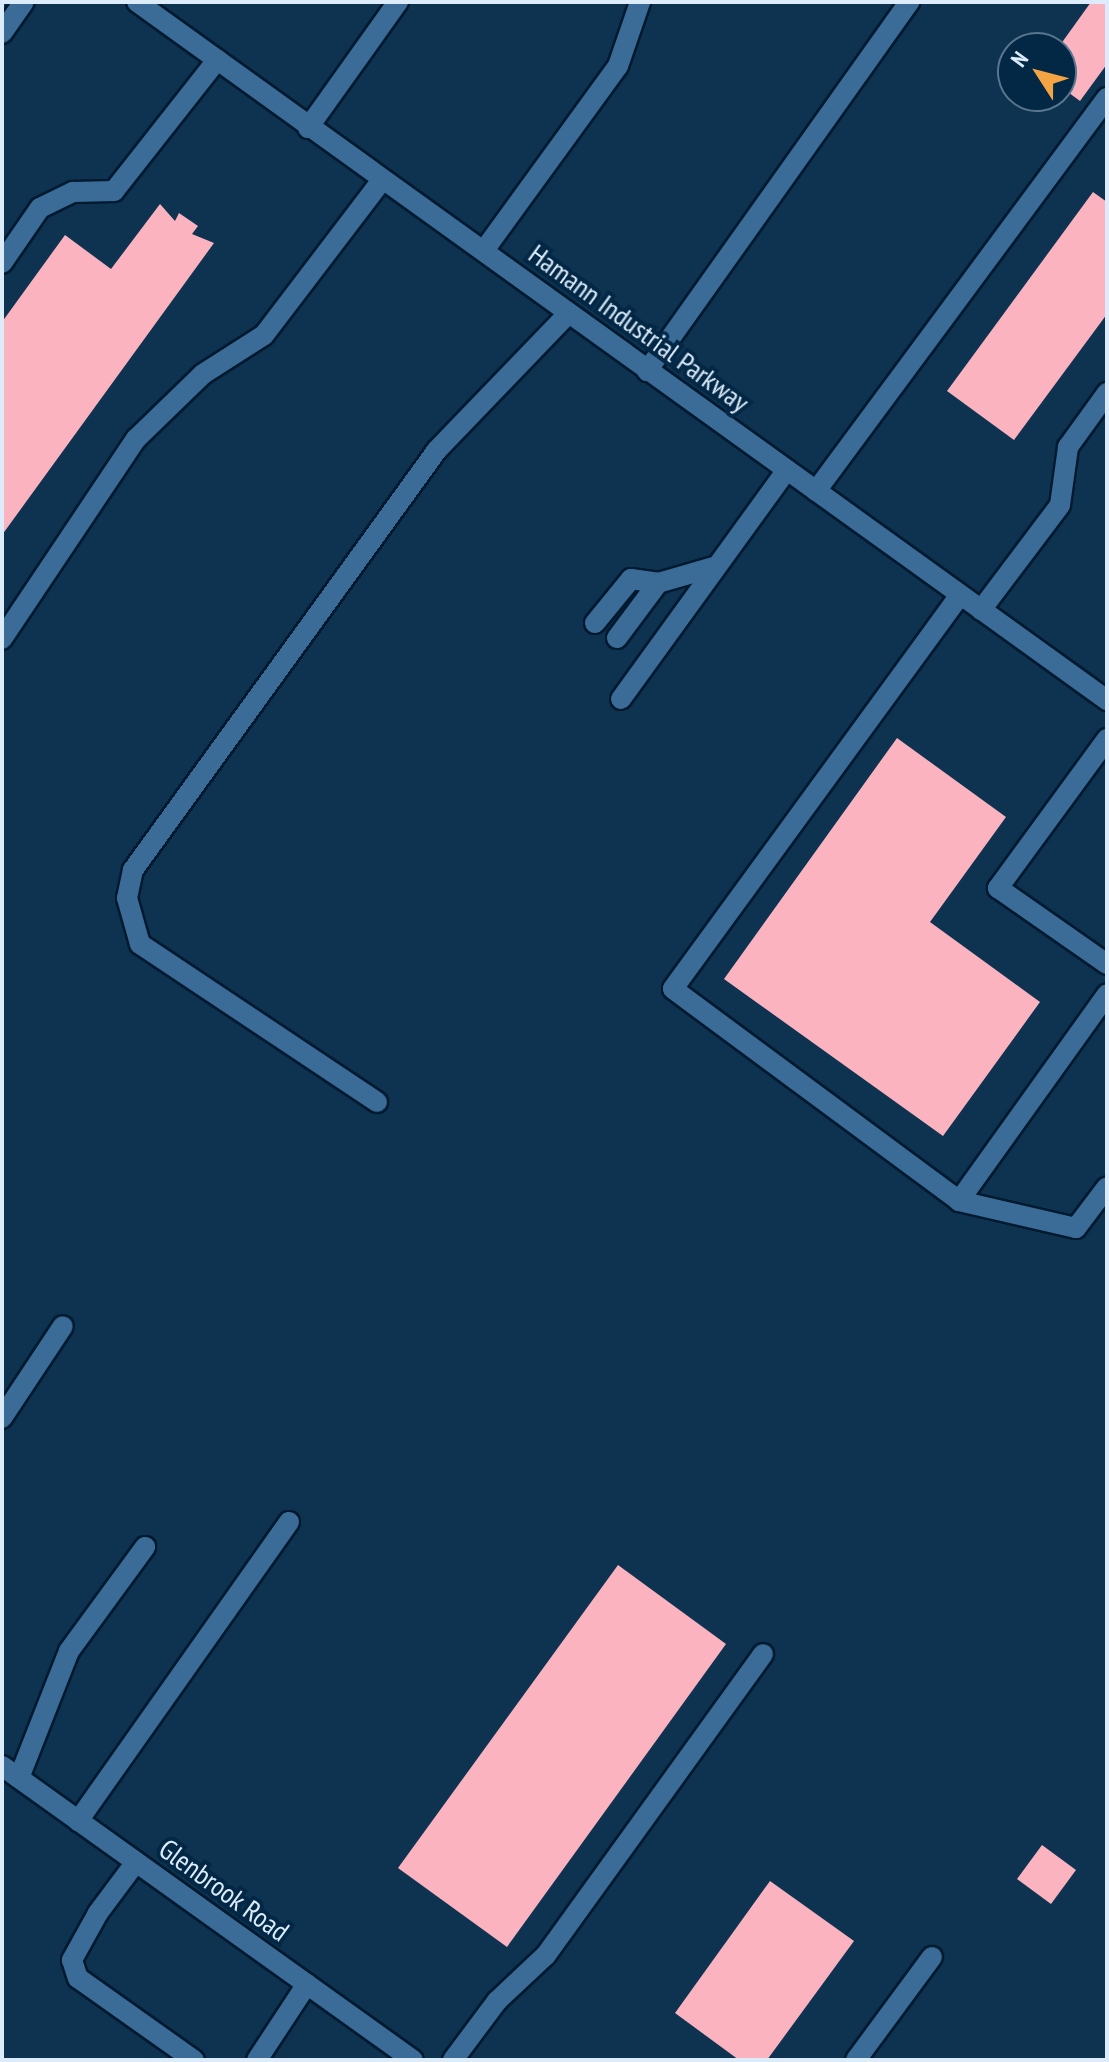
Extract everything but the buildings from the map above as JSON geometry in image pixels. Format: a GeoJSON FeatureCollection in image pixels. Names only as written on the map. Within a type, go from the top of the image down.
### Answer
{"type":"FeatureCollection","features":[{"type":"Feature","properties":{"kind":"street"},"geometry":{"type":"LineString","coordinates":[[2,33],[24,2]]}},
{"type":"Feature","properties":{"kind":"street","name":"Hamann Industrial Parkway"},"geometry":{"type":"LineString","coordinates":[[137,2],[308,128],[485,249],[568,314],[1107,700]]}},
{"type":"Feature","properties":{"kind":"street"},"geometry":{"type":"LineString","coordinates":[[308,128],[398,2]]}},
{"type":"Feature","properties":{"kind":"street"},"geometry":{"type":"LineString","coordinates":[[485,249],[618,66],[640,2]]}},
{"type":"Feature","properties":{"kind":"street"},"geometry":{"type":"LineString","coordinates":[[647,371],[909,2]]}},
{"type":"Feature","properties":{"kind":"street"},"geometry":{"type":"LineString","coordinates":[[2,263],[40,208],[73,192],[114,191],[217,60]]}},
{"type":"Feature","properties":{"kind":"street"},"geometry":{"type":"LineString","coordinates":[[816,491],[1107,98]]}},
{"type":"Feature","properties":{"kind":"street"},"geometry":{"type":"LineString","coordinates":[[2,639],[136,439],[203,374],[264,335],[382,180]]}},
{"type":"Feature","properties":{"kind":"street"},"geometry":{"type":"LineString","coordinates":[[377,1102],[140,944],[127,898],[133,870],[437,450],[568,314]]}},
{"type":"Feature","properties":{"kind":"street"},"geometry":{"type":"LineString","coordinates":[[981,610],[1060,505],[1068,447],[1107,393]]}},
{"type":"Feature","properties":{"kind":"street"},"geometry":{"type":"LineString","coordinates":[[621,699],[787,470]]}},
{"type":"Feature","properties":{"kind":"street"},"geometry":{"type":"LineString","coordinates":[[595,623],[631,579],[658,583],[717,566]]}},
{"type":"Feature","properties":{"kind":"street"},"geometry":{"type":"LineString","coordinates":[[617,638],[658,583]]}},
{"type":"Feature","properties":{"kind":"street"},"geometry":{"type":"LineString","coordinates":[[960,595],[673,989],[959,1201],[1076,1228],[1107,1187]]}},
{"type":"Feature","properties":{"kind":"street"},"geometry":{"type":"LineString","coordinates":[[1107,739],[998,888],[1107,964]]}},
{"type":"Feature","properties":{"kind":"street"},"geometry":{"type":"LineString","coordinates":[[959,1201],[1107,994]]}},
{"type":"Feature","properties":{"kind":"street"},"geometry":{"type":"LineString","coordinates":[[2,1418],[63,1326]]}},
{"type":"Feature","properties":{"kind":"street"},"geometry":{"type":"LineString","coordinates":[[78,1821],[289,1522]]}},
{"type":"Feature","properties":{"kind":"street"},"geometry":{"type":"LineString","coordinates":[[10,1772],[69,1651],[145,1547]]}},
{"type":"Feature","properties":{"kind":"street"},"geometry":{"type":"LineString","coordinates":[[453,2060],[497,2001],[546,1955],[763,1654]]}},
{"type":"Feature","properties":{"kind":"street","name":"Glenbrook Road"},"geometry":{"type":"LineString","coordinates":[[10,1772],[413,2060]]}},
{"type":"Feature","properties":{"kind":"street"},"geometry":{"type":"LineString","coordinates":[[136,1862],[72,1960],[78,1978],[194,2060]]}},
{"type":"Feature","properties":{"kind":"street"},"geometry":{"type":"LineString","coordinates":[[856,2060],[932,1957]]}},
{"type":"Feature","properties":{"kind":"street"},"geometry":{"type":"LineString","coordinates":[[257,2060],[307,1984]]}}]}
